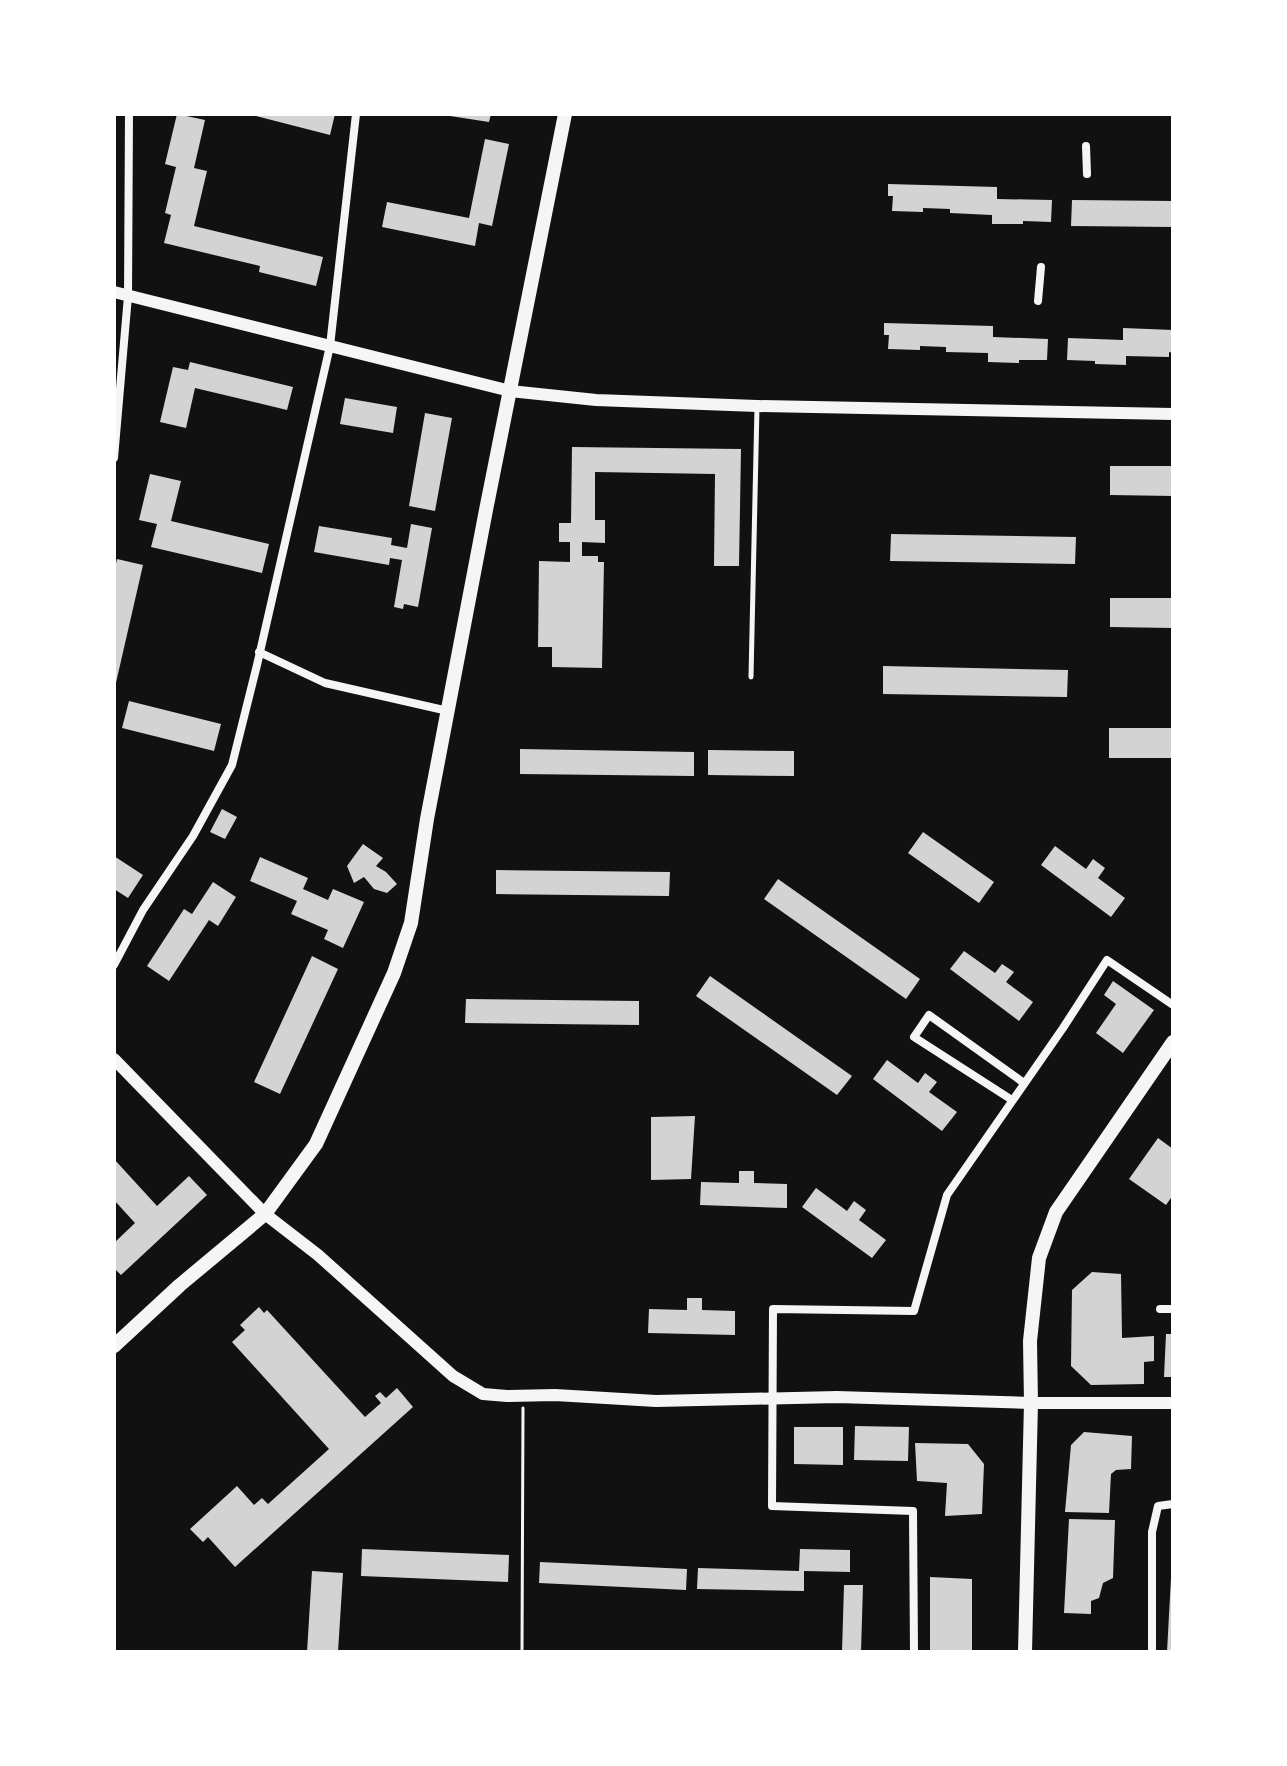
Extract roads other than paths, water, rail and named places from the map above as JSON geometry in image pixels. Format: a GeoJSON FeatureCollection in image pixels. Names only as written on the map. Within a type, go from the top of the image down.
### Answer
{"type":"FeatureCollection","features":[{"type":"Feature","properties":{"kind":"main road"},"geometry":{"type":"LineString","coordinates":[[114,1346],[180,1285],[265,1214],[316,1144],[394,973],[411,923],[420,857],[565,114]]}},
{"type":"Feature","properties":{"kind":"main road"},"geometry":{"type":"LineString","coordinates":[[1025,1652],[1030,1341],[1039,1258],[1056,1212],[1173,1042]]}},
{"type":"Feature","properties":{"kind":"street"},"geometry":{"type":"LineString","coordinates":[[114,458],[129,114]]}},
{"type":"Feature","properties":{"kind":"street"},"geometry":{"type":"LineString","coordinates":[[114,965],[143,910],[193,836],[232,765],[330,346],[356,114]]}},
{"type":"Feature","properties":{"kind":"street"},"geometry":{"type":"LineString","coordinates":[[1086,146],[1087,174]]}},
{"type":"Feature","properties":{"kind":"street"},"geometry":{"type":"LineString","coordinates":[[1038,301],[1041,267]]}},
{"type":"Feature","properties":{"kind":"street"},"geometry":{"type":"LineString","coordinates":[[120,294],[510,391],[596,400],[757,406],[1173,414]]}},
{"type":"Feature","properties":{"kind":"street"},"geometry":{"type":"LineString","coordinates":[[259,652],[325,683],[448,711]]}},
{"type":"Feature","properties":{"kind":"street"},"geometry":{"type":"LineString","coordinates":[[914,1652],[913,1511],[772,1506],[773,1309],[914,1311],[947,1195],[1107,960],[1173,1005]]}},
{"type":"Feature","properties":{"kind":"street"},"geometry":{"type":"LineString","coordinates":[[1012,1100],[914,1037],[929,1015],[1024,1083]]}},
{"type":"Feature","properties":{"kind":"street"},"geometry":{"type":"LineString","coordinates":[[114,1059],[265,1214],[318,1255],[453,1376],[483,1394],[656,1401],[923,1398],[1031,1403],[1173,1403]]}},
{"type":"Feature","properties":{"kind":"street"},"geometry":{"type":"LineString","coordinates":[[1160,1309],[1173,1309]]}},
{"type":"Feature","properties":{"kind":"street"},"geometry":{"type":"LineString","coordinates":[[1152,1652],[1152,1532],[1158,1506],[1173,1504]]}},
{"type":"Feature","properties":{"kind":"lane"},"geometry":{"type":"LineString","coordinates":[[751,677],[757,406]]}}]}
